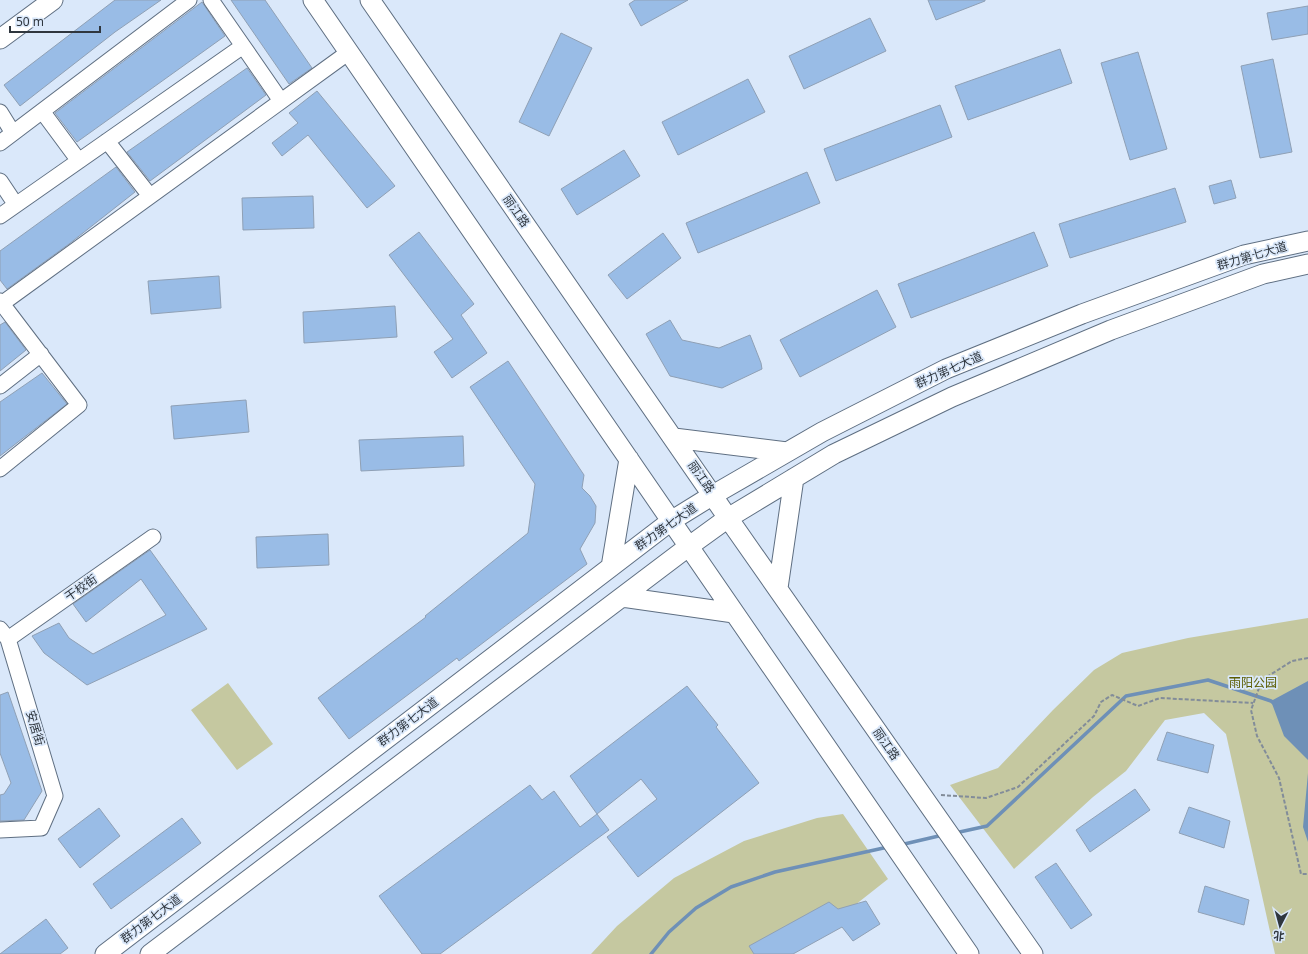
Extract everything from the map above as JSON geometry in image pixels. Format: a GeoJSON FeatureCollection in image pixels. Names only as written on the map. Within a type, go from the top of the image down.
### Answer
{"type":"FeatureCollection","features":[{"type":"Feature","properties":{"kind":"main road"},"geometry":{"type":"LineString","coordinates":[[0,39],[53,0]]}},
{"type":"Feature","properties":{"kind":"main road"},"geometry":{"type":"LineString","coordinates":[[313,0],[969,954]]}},
{"type":"Feature","properties":{"kind":"main road","name":"丽江路"},"geometry":{"type":"LineString","coordinates":[[370,0],[728,518],[1033,954]]}},
{"type":"Feature","properties":{"kind":"main road","name":"群力第七大道"},"geometry":{"type":"LineString","coordinates":[[105,954],[671,521],[713,495],[822,432],[953,366],[1082,314],[1244,255],[1308,241]]}},
{"type":"Feature","properties":{"kind":"main road","name":"群力第七大道"},"geometry":{"type":"LineString","coordinates":[[150,954],[688,547],[728,518],[834,454],[952,397],[1096,336],[1263,274],[1308,264]]}},
{"type":"Feature","properties":{"kind":"main road"},"geometry":{"type":"LineString","coordinates":[[674,438],[787,452]]}},
{"type":"Feature","properties":{"kind":"main road"},"geometry":{"type":"LineString","coordinates":[[611,567],[629,459]]}},
{"type":"Feature","properties":{"kind":"main road"},"geometry":{"type":"LineString","coordinates":[[778,588],[794,478]]}},
{"type":"Feature","properties":{"kind":"main road"},"geometry":{"type":"LineString","coordinates":[[622,597],[734,614]]}},
{"type":"Feature","properties":{"kind":"street"},"geometry":{"type":"LineString","coordinates":[[0,143],[189,0]]}},
{"type":"Feature","properties":{"kind":"street"},"geometry":{"type":"LineString","coordinates":[[211,0],[281,101]]}},
{"type":"Feature","properties":{"kind":"street"},"geometry":{"type":"LineString","coordinates":[[0,216],[243,46]]}},
{"type":"Feature","properties":{"kind":"street"},"geometry":{"type":"LineString","coordinates":[[0,468],[79,405],[1,303],[349,52]]}},
{"type":"Feature","properties":{"kind":"street"},"geometry":{"type":"LineString","coordinates":[[42,111],[79,161]]}},
{"type":"Feature","properties":{"kind":"street"},"geometry":{"type":"LineString","coordinates":[[0,112],[13,133]]}},
{"type":"Feature","properties":{"kind":"street"},"geometry":{"type":"LineString","coordinates":[[107,141],[150,196]]}},
{"type":"Feature","properties":{"kind":"street"},"geometry":{"type":"LineString","coordinates":[[0,181],[16,205]]}},
{"type":"Feature","properties":{"kind":"street"},"geometry":{"type":"LineString","coordinates":[[0,386],[41,354]]}},
{"type":"Feature","properties":{"kind":"street","name":"干校街"},"geometry":{"type":"LineString","coordinates":[[4,634],[153,537]]}},
{"type":"Feature","properties":{"kind":"street","name":"安居街"},"geometry":{"type":"LineString","coordinates":[[0,830],[41,828],[55,796],[4,634]]}},
{"type":"Feature","properties":{"kind":"path"},"geometry":{"type":"LineString","coordinates":[[1308,658],[1292,661],[1262,680],[1251,710],[1257,736],[1279,778],[1301,874],[1308,874]]}},
{"type":"Feature","properties":{"kind":"path"},"geometry":{"type":"LineString","coordinates":[[920,793],[986,798],[1018,787],[1094,716],[1101,702],[1112,695],[1138,706],[1160,698],[1254,703]]}},
{"type":"Feature","properties":{"kind":"green space","name":"雨阳公园"},"geometry":{"type":"Polygon","coordinates":[[[1308,618],[1308,954],[1275,954],[1226,734],[1204,713],[1165,720],[1126,771],[1093,797],[1014,869],[950,785],[998,768],[1053,710],[1094,670],[1122,653],[1188,638],[1308,618]]]}},
{"type":"Feature","properties":{"kind":"green space"},"geometry":{"type":"Polygon","coordinates":[[[228,683],[273,744],[237,770],[191,710],[228,683]]]}},
{"type":"Feature","properties":{"kind":"green space"},"geometry":{"type":"Polygon","coordinates":[[[843,814],[888,879],[850,909],[769,954],[591,954],[617,926],[674,878],[744,841],[817,818],[843,814]]]}},
{"type":"Feature","properties":{"kind":"water"},"geometry":{"type":"Polygon","coordinates":[[[1308,681],[1308,760],[1284,736],[1271,701],[1308,681]]]}},
{"type":"Feature","properties":{"kind":"water"},"geometry":{"type":"Polygon","coordinates":[[[1308,773],[1308,842],[1303,827],[1308,773]]]}},
{"type":"Feature","properties":{"kind":"building"},"geometry":{"type":"Polygon","coordinates":[[[115,0],[161,0],[115,32],[20,106],[4,85],[115,0]]]}},
{"type":"Feature","properties":{"kind":"building"},"geometry":{"type":"Polygon","coordinates":[[[231,0],[265,0],[312,68],[289,84],[231,0]]]}},
{"type":"Feature","properties":{"kind":"building"},"geometry":{"type":"Polygon","coordinates":[[[635,0],[688,0],[641,26],[629,4],[635,0]]]}},
{"type":"Feature","properties":{"kind":"building"},"geometry":{"type":"Polygon","coordinates":[[[928,0],[985,0],[985,1],[936,20],[928,0]]]}},
{"type":"Feature","properties":{"kind":"building"},"geometry":{"type":"Polygon","coordinates":[[[202,2],[225,36],[77,142],[55,113],[202,2]]]}},
{"type":"Feature","properties":{"kind":"building"},"geometry":{"type":"Polygon","coordinates":[[[1308,6],[1308,34],[1272,40],[1267,13],[1308,6]]]}},
{"type":"Feature","properties":{"kind":"building"},"geometry":{"type":"Polygon","coordinates":[[[870,18],[886,51],[804,89],[789,56],[870,18]]]}},
{"type":"Feature","properties":{"kind":"building"},"geometry":{"type":"Polygon","coordinates":[[[561,33],[592,48],[549,136],[519,122],[561,33]]]}},
{"type":"Feature","properties":{"kind":"building"},"geometry":{"type":"Polygon","coordinates":[[[1060,49],[1072,83],[968,120],[955,86],[1060,49]]]}},
{"type":"Feature","properties":{"kind":"building"},"geometry":{"type":"Polygon","coordinates":[[[1138,52],[1167,149],[1130,160],[1101,63],[1138,52]]]}},
{"type":"Feature","properties":{"kind":"building"},"geometry":{"type":"Polygon","coordinates":[[[1273,59],[1292,152],[1260,158],[1241,66],[1273,59]]]}},
{"type":"Feature","properties":{"kind":"building"},"geometry":{"type":"Polygon","coordinates":[[[247,68],[266,95],[150,181],[127,152],[247,68]]]}},
{"type":"Feature","properties":{"kind":"building"},"geometry":{"type":"Polygon","coordinates":[[[748,79],[765,112],[678,155],[662,122],[748,79]]]}},
{"type":"Feature","properties":{"kind":"building"},"geometry":{"type":"Polygon","coordinates":[[[317,91],[395,186],[367,208],[308,135],[282,156],[272,143],[298,123],[289,113],[317,91]]]}},
{"type":"Feature","properties":{"kind":"building"},"geometry":{"type":"Polygon","coordinates":[[[940,105],[952,137],[836,181],[824,149],[940,105]]]}},
{"type":"Feature","properties":{"kind":"building"},"geometry":{"type":"Polygon","coordinates":[[[624,150],[640,176],[577,215],[561,189],[624,150]]]}},
{"type":"Feature","properties":{"kind":"building"},"geometry":{"type":"Polygon","coordinates":[[[116,167],[135,192],[69,244],[7,289],[0,280],[0,251],[116,167]]]}},
{"type":"Feature","properties":{"kind":"building"},"geometry":{"type":"Polygon","coordinates":[[[807,172],[820,203],[698,253],[686,223],[807,172]]]}},
{"type":"Feature","properties":{"kind":"building"},"geometry":{"type":"Polygon","coordinates":[[[1231,180],[1236,198],[1214,204],[1209,186],[1231,180]]]}},
{"type":"Feature","properties":{"kind":"building"},"geometry":{"type":"Polygon","coordinates":[[[1175,188],[1186,222],[1070,258],[1059,224],[1175,188]]]}},
{"type":"Feature","properties":{"kind":"building"},"geometry":{"type":"Polygon","coordinates":[[[313,196],[314,228],[243,230],[242,198],[313,196]]]}},
{"type":"Feature","properties":{"kind":"building"},"geometry":{"type":"Polygon","coordinates":[[[419,232],[474,304],[461,315],[487,353],[452,378],[434,352],[453,339],[389,255],[419,232]]]}},
{"type":"Feature","properties":{"kind":"building"},"geometry":{"type":"Polygon","coordinates":[[[1034,232],[1048,266],[911,318],[898,284],[1034,232]]]}},
{"type":"Feature","properties":{"kind":"building"},"geometry":{"type":"Polygon","coordinates":[[[663,233],[681,258],[627,299],[608,275],[663,233]]]}},
{"type":"Feature","properties":{"kind":"building"},"geometry":{"type":"Polygon","coordinates":[[[219,276],[221,308],[151,314],[148,281],[219,276]]]}},
{"type":"Feature","properties":{"kind":"building"},"geometry":{"type":"Polygon","coordinates":[[[877,290],[896,327],[800,377],[780,340],[877,290]]]}},
{"type":"Feature","properties":{"kind":"building"},"geometry":{"type":"Polygon","coordinates":[[[395,306],[397,337],[304,343],[303,312],[395,306]]]}},
{"type":"Feature","properties":{"kind":"building"},"geometry":{"type":"Polygon","coordinates":[[[670,320],[682,340],[719,348],[750,335],[762,369],[722,388],[670,376],[646,334],[670,320]]]}},
{"type":"Feature","properties":{"kind":"building"},"geometry":{"type":"Polygon","coordinates":[[[5,322],[26,350],[0,371],[0,325],[5,322]]]}},
{"type":"Feature","properties":{"kind":"building"},"geometry":{"type":"Polygon","coordinates":[[[508,361],[584,475],[582,488],[590,496],[596,506],[595,523],[580,549],[587,564],[459,661],[457,658],[349,739],[318,698],[426,617],[425,616],[528,533],[535,484],[470,387],[508,361]]]}},
{"type":"Feature","properties":{"kind":"building"},"geometry":{"type":"Polygon","coordinates":[[[42,373],[67,404],[0,456],[0,402],[42,373]]]}},
{"type":"Feature","properties":{"kind":"building"},"geometry":{"type":"Polygon","coordinates":[[[246,400],[249,432],[174,439],[171,406],[246,400]]]}},
{"type":"Feature","properties":{"kind":"building"},"geometry":{"type":"Polygon","coordinates":[[[463,436],[464,466],[361,471],[359,440],[463,436]]]}},
{"type":"Feature","properties":{"kind":"building"},"geometry":{"type":"Polygon","coordinates":[[[328,534],[329,565],[257,568],[256,537],[328,534]]]}},
{"type":"Feature","properties":{"kind":"building"},"geometry":{"type":"Polygon","coordinates":[[[150,550],[207,629],[87,685],[44,653],[32,636],[59,623],[69,638],[93,654],[166,615],[141,579],[86,622],[73,604],[150,550]]]}},
{"type":"Feature","properties":{"kind":"building"},"geometry":{"type":"Polygon","coordinates":[[[687,686],[718,725],[716,727],[759,783],[638,877],[607,837],[657,799],[641,779],[597,814],[570,776],[687,686]]]}},
{"type":"Feature","properties":{"kind":"building"},"geometry":{"type":"Polygon","coordinates":[[[8,692],[42,791],[24,820],[0,821],[0,795],[4,794],[11,783],[0,753],[0,695],[8,692]]]}},
{"type":"Feature","properties":{"kind":"building"},"geometry":{"type":"Polygon","coordinates":[[[1167,732],[1214,745],[1208,773],[1157,760],[1167,732]]]}},
{"type":"Feature","properties":{"kind":"building"},"geometry":{"type":"Polygon","coordinates":[[[530,785],[542,800],[554,791],[580,827],[597,814],[609,830],[440,954],[422,954],[379,896],[530,785]]]}},
{"type":"Feature","properties":{"kind":"building"},"geometry":{"type":"Polygon","coordinates":[[[1135,789],[1150,810],[1090,852],[1076,830],[1135,789]]]}},
{"type":"Feature","properties":{"kind":"building"},"geometry":{"type":"Polygon","coordinates":[[[1189,807],[1230,821],[1224,848],[1179,833],[1189,807]]]}},
{"type":"Feature","properties":{"kind":"building"},"geometry":{"type":"Polygon","coordinates":[[[99,808],[120,836],[80,868],[58,839],[99,808]]]}},
{"type":"Feature","properties":{"kind":"building"},"geometry":{"type":"Polygon","coordinates":[[[182,818],[201,843],[111,909],[93,884],[182,818]]]}},
{"type":"Feature","properties":{"kind":"building"},"geometry":{"type":"Polygon","coordinates":[[[1056,863],[1092,915],[1071,929],[1035,877],[1056,863]]]}},
{"type":"Feature","properties":{"kind":"building"},"geometry":{"type":"Polygon","coordinates":[[[1205,886],[1249,900],[1244,925],[1198,912],[1205,886]]]}},
{"type":"Feature","properties":{"kind":"building"},"geometry":{"type":"Polygon","coordinates":[[[866,901],[880,924],[853,941],[842,927],[793,954],[754,954],[749,946],[829,902],[838,909],[866,901]]]}},
{"type":"Feature","properties":{"kind":"building"},"geometry":{"type":"Polygon","coordinates":[[[46,919],[68,948],[60,954],[0,954],[46,919]]]}},
{"type":"Feature","properties":{"kind":"waterway"},"geometry":{"type":"LineString","coordinates":[[955,833],[987,826],[1126,696],[1208,680],[1271,701],[1275,704]]}},
{"type":"Feature","properties":{"kind":"waterway"},"geometry":{"type":"LineString","coordinates":[[900,845],[943,835]]}},
{"type":"Feature","properties":{"kind":"waterway"},"geometry":{"type":"LineString","coordinates":[[651,954],[669,932],[696,908],[731,887],[775,872],[888,847]]}}]}
